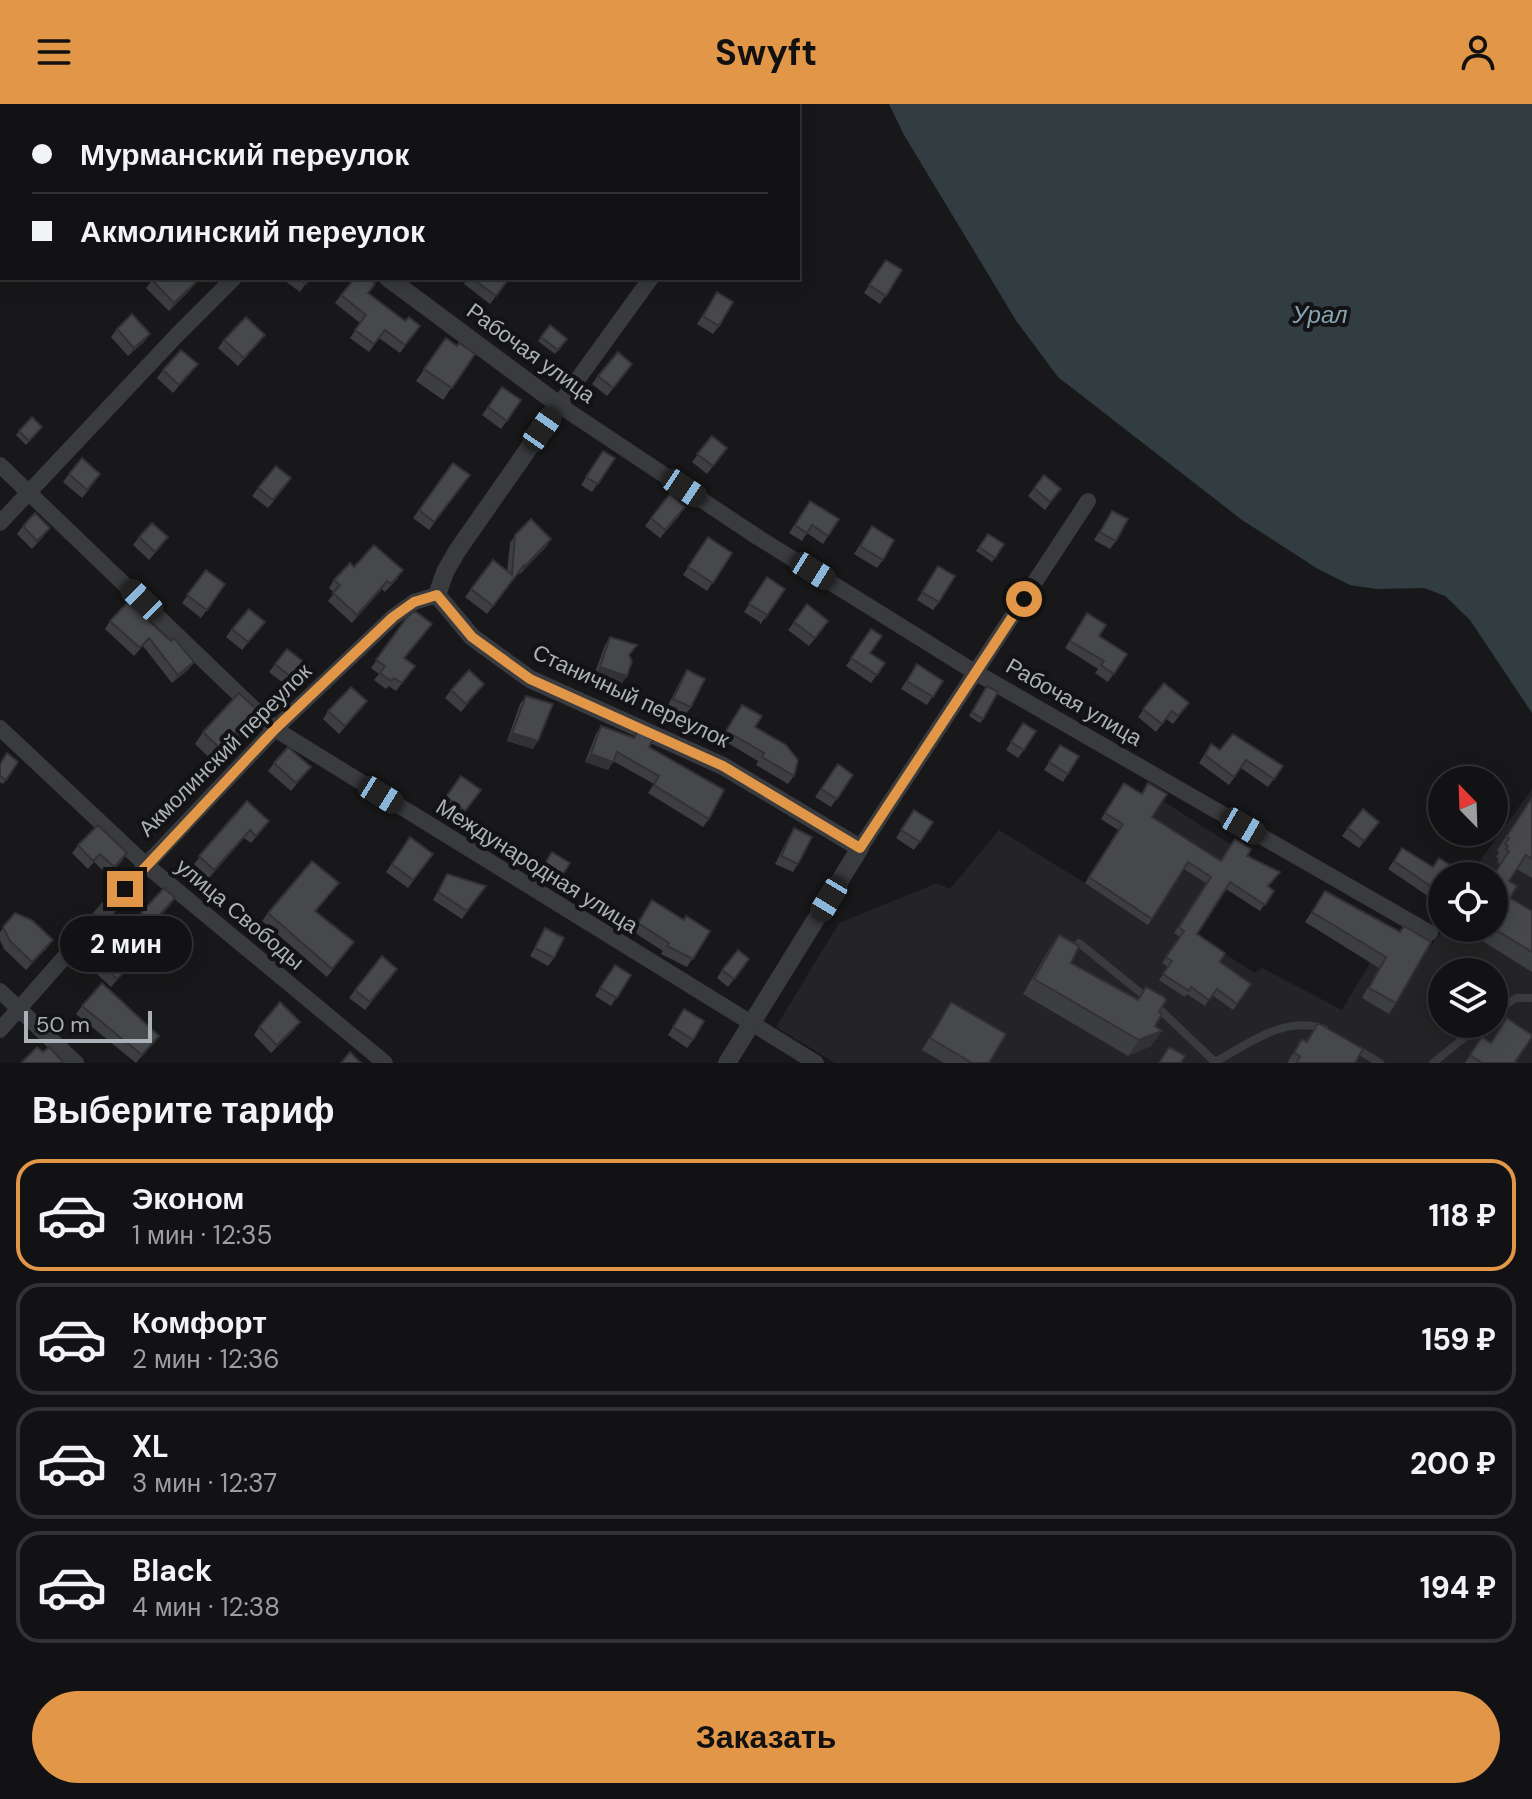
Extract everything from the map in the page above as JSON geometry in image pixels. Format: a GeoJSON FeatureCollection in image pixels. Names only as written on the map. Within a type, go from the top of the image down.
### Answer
{"type":"FeatureCollection","features":[{"type":"Feature","properties":{"kind":"street"},"geometry":{"type":"LineString","coordinates":[[0,523],[232,280]]}},
{"type":"Feature","properties":{"kind":"street","name":"Рабочая улица"},"geometry":{"type":"LineString","coordinates":[[391,280],[559,405],[759,538],[976,673],[1428,932]]}},
{"type":"Feature","properties":{"kind":"street"},"geometry":{"type":"LineString","coordinates":[[437,595],[457,551],[650,280]]}},
{"type":"Feature","properties":{"kind":"street","name":"Международная улица"},"geometry":{"type":"LineString","coordinates":[[0,465],[275,729],[816,1063]]}},
{"type":"Feature","properties":{"kind":"street"},"geometry":{"type":"LineString","coordinates":[[727,1063],[860,848],[1088,501]]}},
{"type":"Feature","properties":{"kind":"street","name":"Акмолинский переулок"},"geometry":{"type":"LineString","coordinates":[[0,1030],[146,865],[275,729],[393,617],[414,602],[437,595]]}},
{"type":"Feature","properties":{"kind":"street","name":"Станичный переулок"},"geometry":{"type":"LineString","coordinates":[[437,595],[472,637],[530,679],[723,766],[860,848]]}},
{"type":"Feature","properties":{"kind":"street","name":"улица Свободы"},"geometry":{"type":"LineString","coordinates":[[0,728],[146,865],[385,1063]]}},
{"type":"Feature","properties":{"kind":"street"},"geometry":{"type":"LineString","coordinates":[[0,991],[76,1063]]}},
{"type":"Feature","properties":{"kind":"lane"},"geometry":{"type":"LineString","coordinates":[[1079,943],[1152,1002],[1215,1063],[1281,1027],[1321,1027],[1333,1034]]}},
{"type":"Feature","properties":{"kind":"lane"},"geometry":{"type":"LineString","coordinates":[[1508,1003],[1516,998],[1532,998]]}},
{"type":"Feature","properties":{"kind":"lane"},"geometry":{"type":"LineString","coordinates":[[1433,1063],[1464,1038]]}},
{"type":"Feature","properties":{"kind":"lane"},"geometry":{"type":"LineString","coordinates":[[1344,1042],[1380,1063]]}},
{"type":"Feature","properties":{"kind":"shaded area"},"geometry":{"type":"Polygon","coordinates":[[[1144,789],[1249,856],[1197,936],[1255,973],[1262,968],[1342,1010],[1390,929],[1429,948],[1434,942],[1508,942],[1508,862],[1479,862],[1491,846],[1508,846],[1508,822],[1532,789],[1532,1063],[835,1063],[776,1027],[839,923],[937,883],[950,889],[999,830],[1085,883],[1144,789]]]}},
{"type":"Feature","properties":{"kind":"water","name":"Урал"},"geometry":{"type":"Polygon","coordinates":[[[889,104],[1532,104],[1532,713],[1470,620],[1445,596],[1424,588],[1376,589],[1350,585],[1318,569],[1242,520],[1058,377],[1017,322],[904,135],[889,104]]]}},
{"type":"Feature","properties":{"kind":"building"},"geometry":{"type":"Polygon","coordinates":[[[886,260],[902,270],[886,296],[869,285],[886,260]]]}},
{"type":"Feature","properties":{"kind":"building"},"geometry":{"type":"Polygon","coordinates":[[[152,280],[197,281],[174,303],[152,280]]]}},
{"type":"Feature","properties":{"kind":"building"},"geometry":{"type":"Polygon","coordinates":[[[353,280],[371,280],[375,284],[368,293],[405,321],[409,317],[420,326],[405,345],[385,330],[374,344],[355,330],[366,315],[341,295],[353,280]]]}},
{"type":"Feature","properties":{"kind":"building"},"geometry":{"type":"Polygon","coordinates":[[[475,280],[508,280],[496,296],[475,280]]]}},
{"type":"Feature","properties":{"kind":"building"},"geometry":{"type":"Polygon","coordinates":[[[717,292],[733,302],[719,326],[703,316],[717,292]]]}},
{"type":"Feature","properties":{"kind":"building"},"geometry":{"type":"Polygon","coordinates":[[[132,314],[150,334],[134,348],[117,329],[132,314]]]}},
{"type":"Feature","properties":{"kind":"building"},"geometry":{"type":"Polygon","coordinates":[[[246,317],[265,335],[244,358],[224,340],[246,317]]]}},
{"type":"Feature","properties":{"kind":"building"},"geometry":{"type":"Polygon","coordinates":[[[550,325],[567,339],[558,350],[541,337],[550,325]]]}},
{"type":"Feature","properties":{"kind":"building"},"geometry":{"type":"Polygon","coordinates":[[[446,338],[475,354],[452,388],[424,369],[446,338]]]}},
{"type":"Feature","properties":{"kind":"building"},"geometry":{"type":"Polygon","coordinates":[[[181,350],[198,364],[179,385],[163,370],[181,350]]]}},
{"type":"Feature","properties":{"kind":"building"},"geometry":{"type":"Polygon","coordinates":[[[618,352],[632,364],[613,388],[598,376],[618,352]]]}},
{"type":"Feature","properties":{"kind":"building"},"geometry":{"type":"Polygon","coordinates":[[[502,387],[521,400],[507,421],[488,407],[502,387]]]}},
{"type":"Feature","properties":{"kind":"building"},"geometry":{"type":"Polygon","coordinates":[[[32,417],[42,427],[29,441],[19,431],[32,417]]]}},
{"type":"Feature","properties":{"kind":"building"},"geometry":{"type":"Polygon","coordinates":[[[712,436],[727,448],[713,466],[697,454],[712,436]]]}},
{"type":"Feature","properties":{"kind":"building"},"geometry":{"type":"Polygon","coordinates":[[[603,451],[615,458],[598,484],[586,477],[603,451]]]}},
{"type":"Feature","properties":{"kind":"building"},"geometry":{"type":"Polygon","coordinates":[[[82,458],[100,474],[87,490],[69,474],[82,458]]]}},
{"type":"Feature","properties":{"kind":"building"},"geometry":{"type":"Polygon","coordinates":[[[453,463],[470,475],[434,522],[419,510],[453,463]]]}},
{"type":"Feature","properties":{"kind":"building"},"geometry":{"type":"Polygon","coordinates":[[[276,466],[291,478],[273,500],[258,488],[276,466]]]}},
{"type":"Feature","properties":{"kind":"building"},"geometry":{"type":"Polygon","coordinates":[[[1044,475],[1061,489],[1050,502],[1034,488],[1044,475]]]}},
{"type":"Feature","properties":{"kind":"building"},"geometry":{"type":"Polygon","coordinates":[[[670,494],[685,507],[665,530],[651,518],[670,494]]]}},
{"type":"Feature","properties":{"kind":"building"},"geometry":{"type":"Polygon","coordinates":[[[810,501],[839,519],[828,536],[812,525],[807,533],[795,525],[810,501]]]}},
{"type":"Feature","properties":{"kind":"building"},"geometry":{"type":"Polygon","coordinates":[[[1112,511],[1128,519],[1116,541],[1100,532],[1112,511]]]}},
{"type":"Feature","properties":{"kind":"building"},"geometry":{"type":"Polygon","coordinates":[[[35,513],[50,528],[37,541],[23,526],[35,513]]]}},
{"type":"Feature","properties":{"kind":"building"},"geometry":{"type":"Polygon","coordinates":[[[531,519],[551,539],[524,565],[493,606],[471,589],[493,560],[512,575],[515,535],[531,519]]]}},
{"type":"Feature","properties":{"kind":"building"},"geometry":{"type":"Polygon","coordinates":[[[152,523],[168,537],[155,552],[139,537],[152,523]]]}},
{"type":"Feature","properties":{"kind":"building"},"geometry":{"type":"Polygon","coordinates":[[[872,526],[894,540],[883,560],[860,546],[872,526]]]}},
{"type":"Feature","properties":{"kind":"building"},"geometry":{"type":"Polygon","coordinates":[[[988,534],[1004,544],[995,558],[979,547],[988,534]]]}},
{"type":"Feature","properties":{"kind":"building"},"geometry":{"type":"Polygon","coordinates":[[[708,537],[732,553],[713,583],[688,567],[708,537]]]}},
{"type":"Feature","properties":{"kind":"building"},"geometry":{"type":"Polygon","coordinates":[[[374,545],[403,570],[391,584],[387,581],[357,615],[333,593],[340,585],[334,580],[350,563],[354,567],[374,545]]]}},
{"type":"Feature","properties":{"kind":"building"},"geometry":{"type":"Polygon","coordinates":[[[938,566],[955,576],[939,602],[922,592],[938,566]]]}},
{"type":"Feature","properties":{"kind":"building"},"geometry":{"type":"Polygon","coordinates":[[[206,570],[225,584],[207,610],[187,595],[206,570]]]}},
{"type":"Feature","properties":{"kind":"building"},"geometry":{"type":"Polygon","coordinates":[[[767,577],[785,589],[766,617],[749,604],[767,577]]]}},
{"type":"Feature","properties":{"kind":"building"},"geometry":{"type":"Polygon","coordinates":[[[128,602],[171,641],[174,638],[194,662],[178,675],[149,638],[140,648],[110,621],[128,602]]]}},
{"type":"Feature","properties":{"kind":"building"},"geometry":{"type":"Polygon","coordinates":[[[807,604],[828,621],[815,638],[794,622],[807,604]]]}},
{"type":"Feature","properties":{"kind":"building"},"geometry":{"type":"Polygon","coordinates":[[[249,609],[265,622],[248,642],[232,629],[249,609]]]}},
{"type":"Feature","properties":{"kind":"building"},"geometry":{"type":"Polygon","coordinates":[[[415,611],[432,624],[404,658],[415,666],[402,683],[394,678],[391,681],[380,673],[385,666],[376,660],[415,611]]]}},
{"type":"Feature","properties":{"kind":"building"},"geometry":{"type":"Polygon","coordinates":[[[1087,613],[1106,625],[1099,636],[1127,654],[1114,674],[1101,665],[1104,661],[1070,641],[1087,613]]]}},
{"type":"Feature","properties":{"kind":"building"},"geometry":{"type":"Polygon","coordinates":[[[871,629],[882,636],[870,653],[885,663],[877,675],[851,658],[871,629]]]}},
{"type":"Feature","properties":{"kind":"building"},"geometry":{"type":"Polygon","coordinates":[[[610,637],[637,645],[629,655],[632,661],[627,676],[600,667],[610,637]]]}},
{"type":"Feature","properties":{"kind":"building"},"geometry":{"type":"Polygon","coordinates":[[[287,649],[309,666],[296,681],[275,664],[287,649]]]}},
{"type":"Feature","properties":{"kind":"building"},"geometry":{"type":"Polygon","coordinates":[[[917,664],[943,681],[933,697],[907,681],[917,664]]]}},
{"type":"Feature","properties":{"kind":"building"},"geometry":{"type":"Polygon","coordinates":[[[469,670],[484,684],[466,704],[451,690],[469,670]]]}},
{"type":"Feature","properties":{"kind":"building"},"geometry":{"type":"Polygon","coordinates":[[[687,670],[705,679],[691,707],[673,699],[687,670]]]}},
{"type":"Feature","properties":{"kind":"building"},"geometry":{"type":"Polygon","coordinates":[[[1164,683],[1189,703],[1178,716],[1172,711],[1162,724],[1143,709],[1164,683]]]}},
{"type":"Feature","properties":{"kind":"building"},"geometry":{"type":"Polygon","coordinates":[[[987,686],[998,692],[983,719],[972,712],[987,686]]]}},
{"type":"Feature","properties":{"kind":"building"},"geometry":{"type":"Polygon","coordinates":[[[351,687],[367,701],[345,726],[328,711],[351,687]]]}},
{"type":"Feature","properties":{"kind":"building"},"geometry":{"type":"Polygon","coordinates":[[[239,693],[260,713],[224,752],[203,732],[239,693]]]}},
{"type":"Feature","properties":{"kind":"building"},"geometry":{"type":"Polygon","coordinates":[[[526,696],[553,704],[538,741],[512,733],[526,696]]]}},
{"type":"Feature","properties":{"kind":"building"},"geometry":{"type":"Polygon","coordinates":[[[742,705],[762,716],[755,727],[786,745],[798,760],[794,776],[762,757],[764,753],[726,731],[742,705]]]}},
{"type":"Feature","properties":{"kind":"building"},"geometry":{"type":"Polygon","coordinates":[[[1023,723],[1036,731],[1024,750],[1011,742],[1023,723]]]}},
{"type":"Feature","properties":{"kind":"building"},"geometry":{"type":"Polygon","coordinates":[[[601,726],[634,738],[638,731],[653,740],[649,747],[724,790],[709,819],[654,785],[659,776],[617,752],[613,762],[591,754],[601,726]]]}},
{"type":"Feature","properties":{"kind":"building"},"geometry":{"type":"Polygon","coordinates":[[[1233,734],[1283,766],[1274,779],[1246,760],[1234,777],[1205,755],[1211,744],[1220,750],[1233,734]]]}},
{"type":"Feature","properties":{"kind":"building"},"geometry":{"type":"Polygon","coordinates":[[[1060,745],[1079,756],[1068,774],[1049,762],[1060,745]]]}},
{"type":"Feature","properties":{"kind":"building"},"geometry":{"type":"Polygon","coordinates":[[[288,747],[311,767],[296,783],[274,763],[288,747]]]}},
{"type":"Feature","properties":{"kind":"building"},"geometry":{"type":"Polygon","coordinates":[[[7,753],[18,762],[6,780],[0,776],[0,764],[7,753]]]}},
{"type":"Feature","properties":{"kind":"building"},"geometry":{"type":"Polygon","coordinates":[[[838,764],[853,775],[837,799],[821,789],[838,764]]]}},
{"type":"Feature","properties":{"kind":"building"},"geometry":{"type":"Polygon","coordinates":[[[461,776],[481,790],[465,811],[446,797],[461,776]]]}},
{"type":"Feature","properties":{"kind":"building"},"geometry":{"type":"Polygon","coordinates":[[[1124,783],[1142,794],[1148,783],[1167,794],[1152,817],[1221,861],[1235,839],[1251,849],[1247,856],[1280,872],[1268,886],[1274,891],[1265,905],[1230,882],[1197,934],[1225,953],[1220,962],[1251,984],[1237,1004],[1217,989],[1209,1000],[1191,987],[1189,991],[1163,974],[1172,961],[1166,957],[1184,931],[1179,927],[1211,877],[1188,862],[1152,919],[1089,877],[1123,824],[1105,813],[1124,783]]]}},
{"type":"Feature","properties":{"kind":"building"},"geometry":{"type":"Polygon","coordinates":[[[1532,798],[1532,859],[1526,855],[1509,881],[1517,886],[1510,898],[1532,911],[1532,952],[1508,937],[1508,862],[1502,862],[1509,851],[1506,849],[1508,834],[1532,798]]]}},
{"type":"Feature","properties":{"kind":"building"},"geometry":{"type":"Polygon","coordinates":[[[247,801],[269,821],[256,836],[250,830],[214,870],[199,856],[247,801]]]}},
{"type":"Feature","properties":{"kind":"building"},"geometry":{"type":"Polygon","coordinates":[[[1363,809],[1379,822],[1364,841],[1348,828],[1363,809]]]}},
{"type":"Feature","properties":{"kind":"building"},"geometry":{"type":"Polygon","coordinates":[[[914,810],[933,822],[920,842],[901,830],[914,810]]]}},
{"type":"Feature","properties":{"kind":"building"},"geometry":{"type":"Polygon","coordinates":[[[98,825],[127,853],[114,867],[100,854],[93,861],[78,845],[98,825]]]}},
{"type":"Feature","properties":{"kind":"building"},"geometry":{"type":"Polygon","coordinates":[[[794,828],[812,837],[798,864],[781,856],[794,828]]]}},
{"type":"Feature","properties":{"kind":"building"},"geometry":{"type":"Polygon","coordinates":[[[410,837],[433,854],[413,880],[392,864],[410,837]]]}},
{"type":"Feature","properties":{"kind":"building"},"geometry":{"type":"Polygon","coordinates":[[[1402,848],[1428,864],[1428,884],[1394,861],[1402,848]]]}},
{"type":"Feature","properties":{"kind":"building"},"geometry":{"type":"Polygon","coordinates":[[[552,852],[570,863],[560,879],[542,868],[552,852]]]}},
{"type":"Feature","properties":{"kind":"building"},"geometry":{"type":"Polygon","coordinates":[[[312,861],[339,883],[315,911],[354,942],[332,969],[268,913],[312,861]]]}},
{"type":"Feature","properties":{"kind":"building"},"geometry":{"type":"Polygon","coordinates":[[[447,874],[486,886],[467,911],[438,892],[447,874]]]}},
{"type":"Feature","properties":{"kind":"building"},"geometry":{"type":"Polygon","coordinates":[[[164,888],[175,898],[152,923],[141,913],[164,888]]]}},
{"type":"Feature","properties":{"kind":"building"},"geometry":{"type":"Polygon","coordinates":[[[1325,891],[1400,932],[1404,926],[1431,942],[1396,1003],[1369,988],[1386,957],[1312,912],[1325,891]]]}},
{"type":"Feature","properties":{"kind":"building"},"geometry":{"type":"Polygon","coordinates":[[[652,900],[684,920],[686,916],[710,931],[693,959],[667,946],[669,943],[638,923],[652,900]]]}},
{"type":"Feature","properties":{"kind":"building"},"geometry":{"type":"Polygon","coordinates":[[[15,913],[32,920],[53,940],[32,962],[10,941],[3,927],[15,913]]]}},
{"type":"Feature","properties":{"kind":"building"},"geometry":{"type":"Polygon","coordinates":[[[545,928],[564,938],[554,958],[535,948],[545,928]]]}},
{"type":"Feature","properties":{"kind":"building"},"geometry":{"type":"Polygon","coordinates":[[[1059,935],[1079,946],[1071,963],[1138,1000],[1146,987],[1164,997],[1166,1000],[1159,1012],[1162,1014],[1155,1026],[1162,1031],[1139,1040],[1034,979],[1059,935]]]}},
{"type":"Feature","properties":{"kind":"building"},"geometry":{"type":"Polygon","coordinates":[[[118,941],[137,958],[117,979],[94,958],[107,943],[112,947],[118,941]]]}},
{"type":"Feature","properties":{"kind":"building"},"geometry":{"type":"Polygon","coordinates":[[[738,950],[749,959],[734,979],[722,970],[738,950]]]}},
{"type":"Feature","properties":{"kind":"building"},"geometry":{"type":"Polygon","coordinates":[[[382,956],[397,969],[370,1002],[355,990],[382,956]]]}},
{"type":"Feature","properties":{"kind":"building"},"geometry":{"type":"Polygon","coordinates":[[[615,965],[631,975],[617,998],[600,988],[615,965]]]}},
{"type":"Feature","properties":{"kind":"building"},"geometry":{"type":"Polygon","coordinates":[[[102,983],[159,1036],[142,1055],[82,1006],[102,983]]]}},
{"type":"Feature","properties":{"kind":"building"},"geometry":{"type":"Polygon","coordinates":[[[280,1002],[300,1022],[277,1045],[259,1027],[280,1002]]]}},
{"type":"Feature","properties":{"kind":"building"},"geometry":{"type":"Polygon","coordinates":[[[951,1002],[1006,1034],[989,1063],[972,1063],[930,1038],[951,1002]]]}},
{"type":"Feature","properties":{"kind":"building"},"geometry":{"type":"Polygon","coordinates":[[[684,1009],[704,1021],[693,1040],[673,1027],[684,1009]]]}},
{"type":"Feature","properties":{"kind":"building"},"geometry":{"type":"Polygon","coordinates":[[[1508,1019],[1532,1035],[1517,1063],[1482,1063],[1470,1055],[1481,1038],[1491,1043],[1494,1038],[1508,1038],[1508,1019]]]}},
{"type":"Feature","properties":{"kind":"building"},"geometry":{"type":"Polygon","coordinates":[[[1318,1023],[1363,1049],[1355,1063],[1297,1063],[1300,1056],[1294,1053],[1302,1039],[1307,1042],[1318,1023]]]}},
{"type":"Feature","properties":{"kind":"building"},"geometry":{"type":"Polygon","coordinates":[[[37,1047],[43,1052],[49,1047],[64,1063],[23,1063],[37,1047]]]}},
{"type":"Feature","properties":{"kind":"building"},"geometry":{"type":"Polygon","coordinates":[[[1169,1047],[1185,1056],[1181,1063],[1159,1063],[1169,1047]]]}},
{"type":"Feature","properties":{"kind":"building"},"geometry":{"type":"Polygon","coordinates":[[[350,1052],[361,1063],[341,1063],[350,1052]]]}},
{"type":"Feature","properties":{"kind":"route"},"geometry":{"type":"LineString","coordinates":[[125,889],[275,729],[393,617],[414,602],[437,595],[472,637],[530,679],[723,766],[860,848],[1024,599]]}}]}
